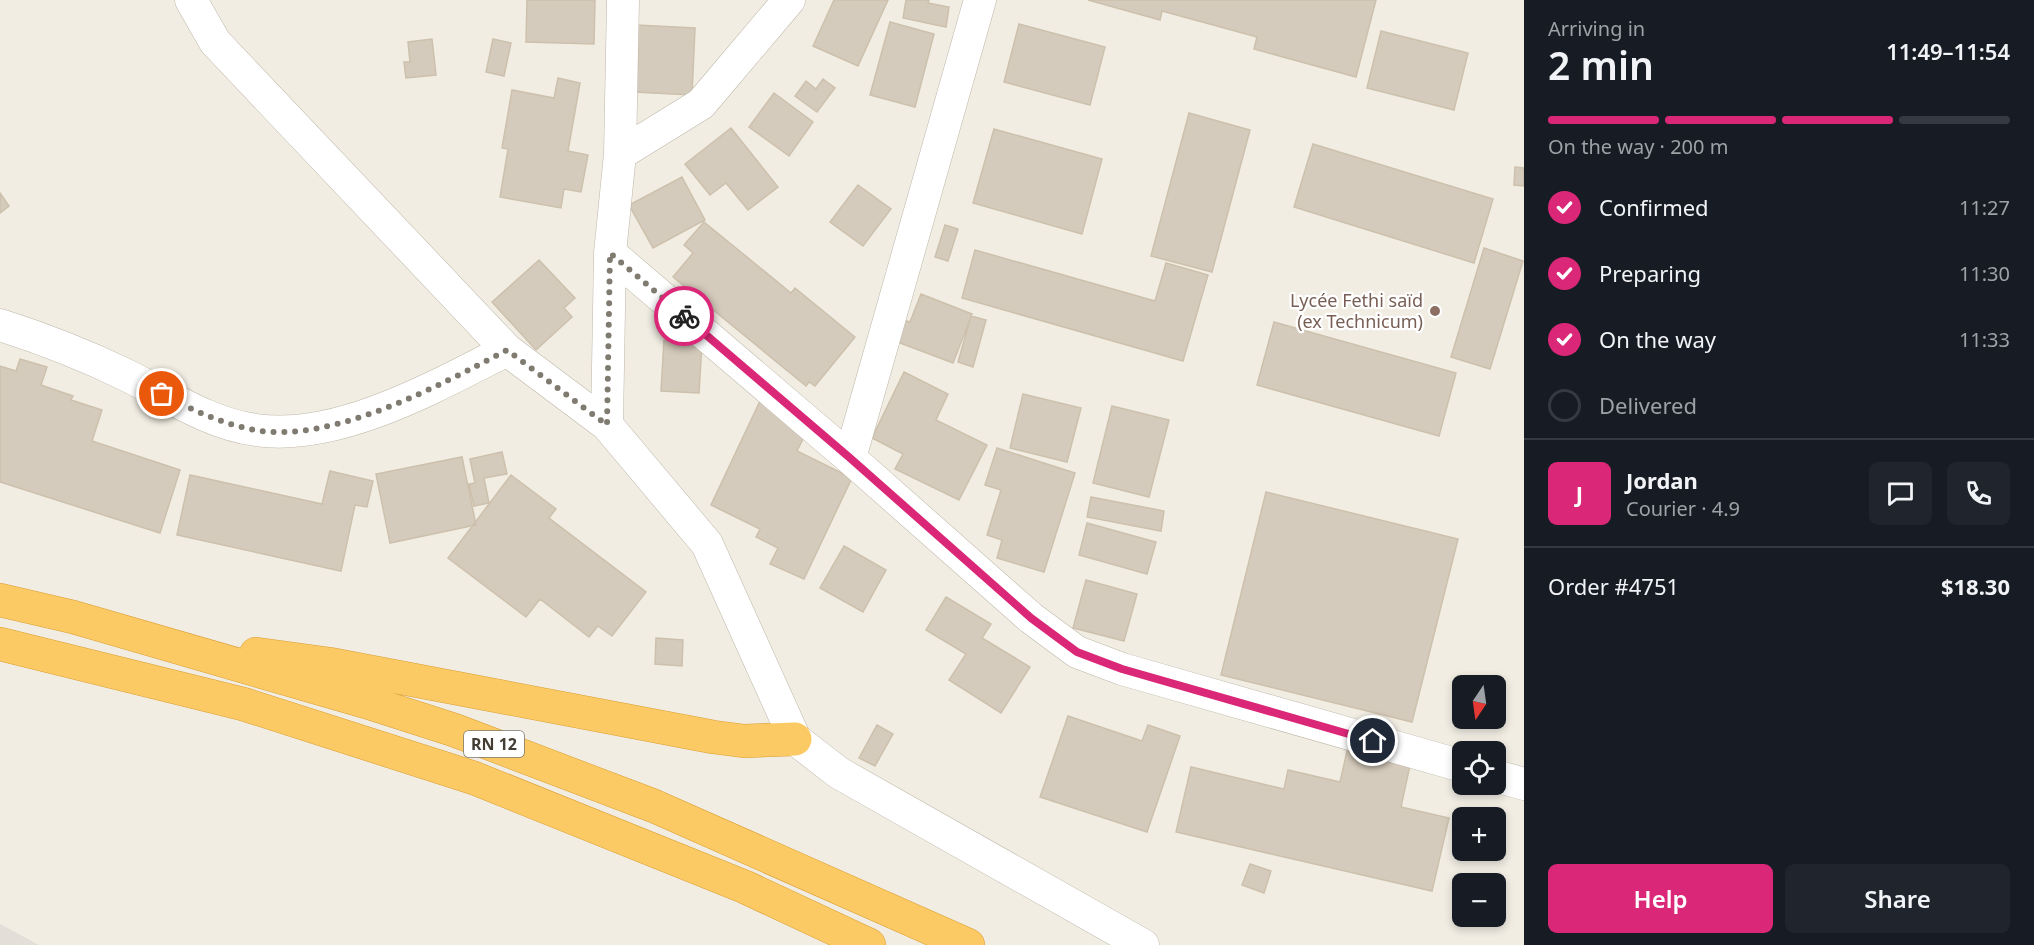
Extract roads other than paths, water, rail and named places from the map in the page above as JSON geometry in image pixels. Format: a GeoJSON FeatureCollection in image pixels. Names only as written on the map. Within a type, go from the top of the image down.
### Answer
{"type":"FeatureCollection","features":[{"type":"Feature","properties":{"kind":"highway","name":"RN 12"},"geometry":{"type":"LineString","coordinates":[[0,600],[73,617],[193,654],[373,704],[556,767],[664,810],[968,945]]}},
{"type":"Feature","properties":{"kind":"highway","name":"RN 12"},"geometry":{"type":"LineString","coordinates":[[0,644],[243,704],[474,778],[745,887],[869,945]]}},
{"type":"Feature","properties":{"kind":"highway"},"geometry":{"type":"LineString","coordinates":[[193,654],[228,653],[296,658],[713,737],[744,741],[795,739]]}},
{"type":"Feature","properties":{"kind":"street"},"geometry":{"type":"LineString","coordinates":[[191,0],[215,42],[507,350],[607,425],[708,544],[795,739],[839,773],[1143,945]]}},
{"type":"Feature","properties":{"kind":"street"},"geometry":{"type":"LineString","coordinates":[[607,425],[610,253],[620,154],[623,0]]}},
{"type":"Feature","properties":{"kind":"street"},"geometry":{"type":"LineString","coordinates":[[620,154],[701,104],[789,0]]}},
{"type":"Feature","properties":{"kind":"street"},"geometry":{"type":"LineString","coordinates":[[850,458],[980,0]]}},
{"type":"Feature","properties":{"kind":"street"},"geometry":{"type":"LineString","coordinates":[[610,253],[850,458],[1031,618],[1077,652],[1122,669],[1452,763]]}},
{"type":"Feature","properties":{"kind":"street"},"geometry":{"type":"LineString","coordinates":[[0,325],[65,346],[194,411],[255,430],[314,430],[400,403],[507,350]]}},
{"type":"Feature","properties":{"kind":"street"},"geometry":{"type":"LineString","coordinates":[[1506,779],[1524,784]]}},
{"type":"Feature","properties":{"kind":"place","name":"Lycée Fethi saïd (ex Technicum)"},"geometry":{"type":"Point","coordinates":[1435,311]}}]}
